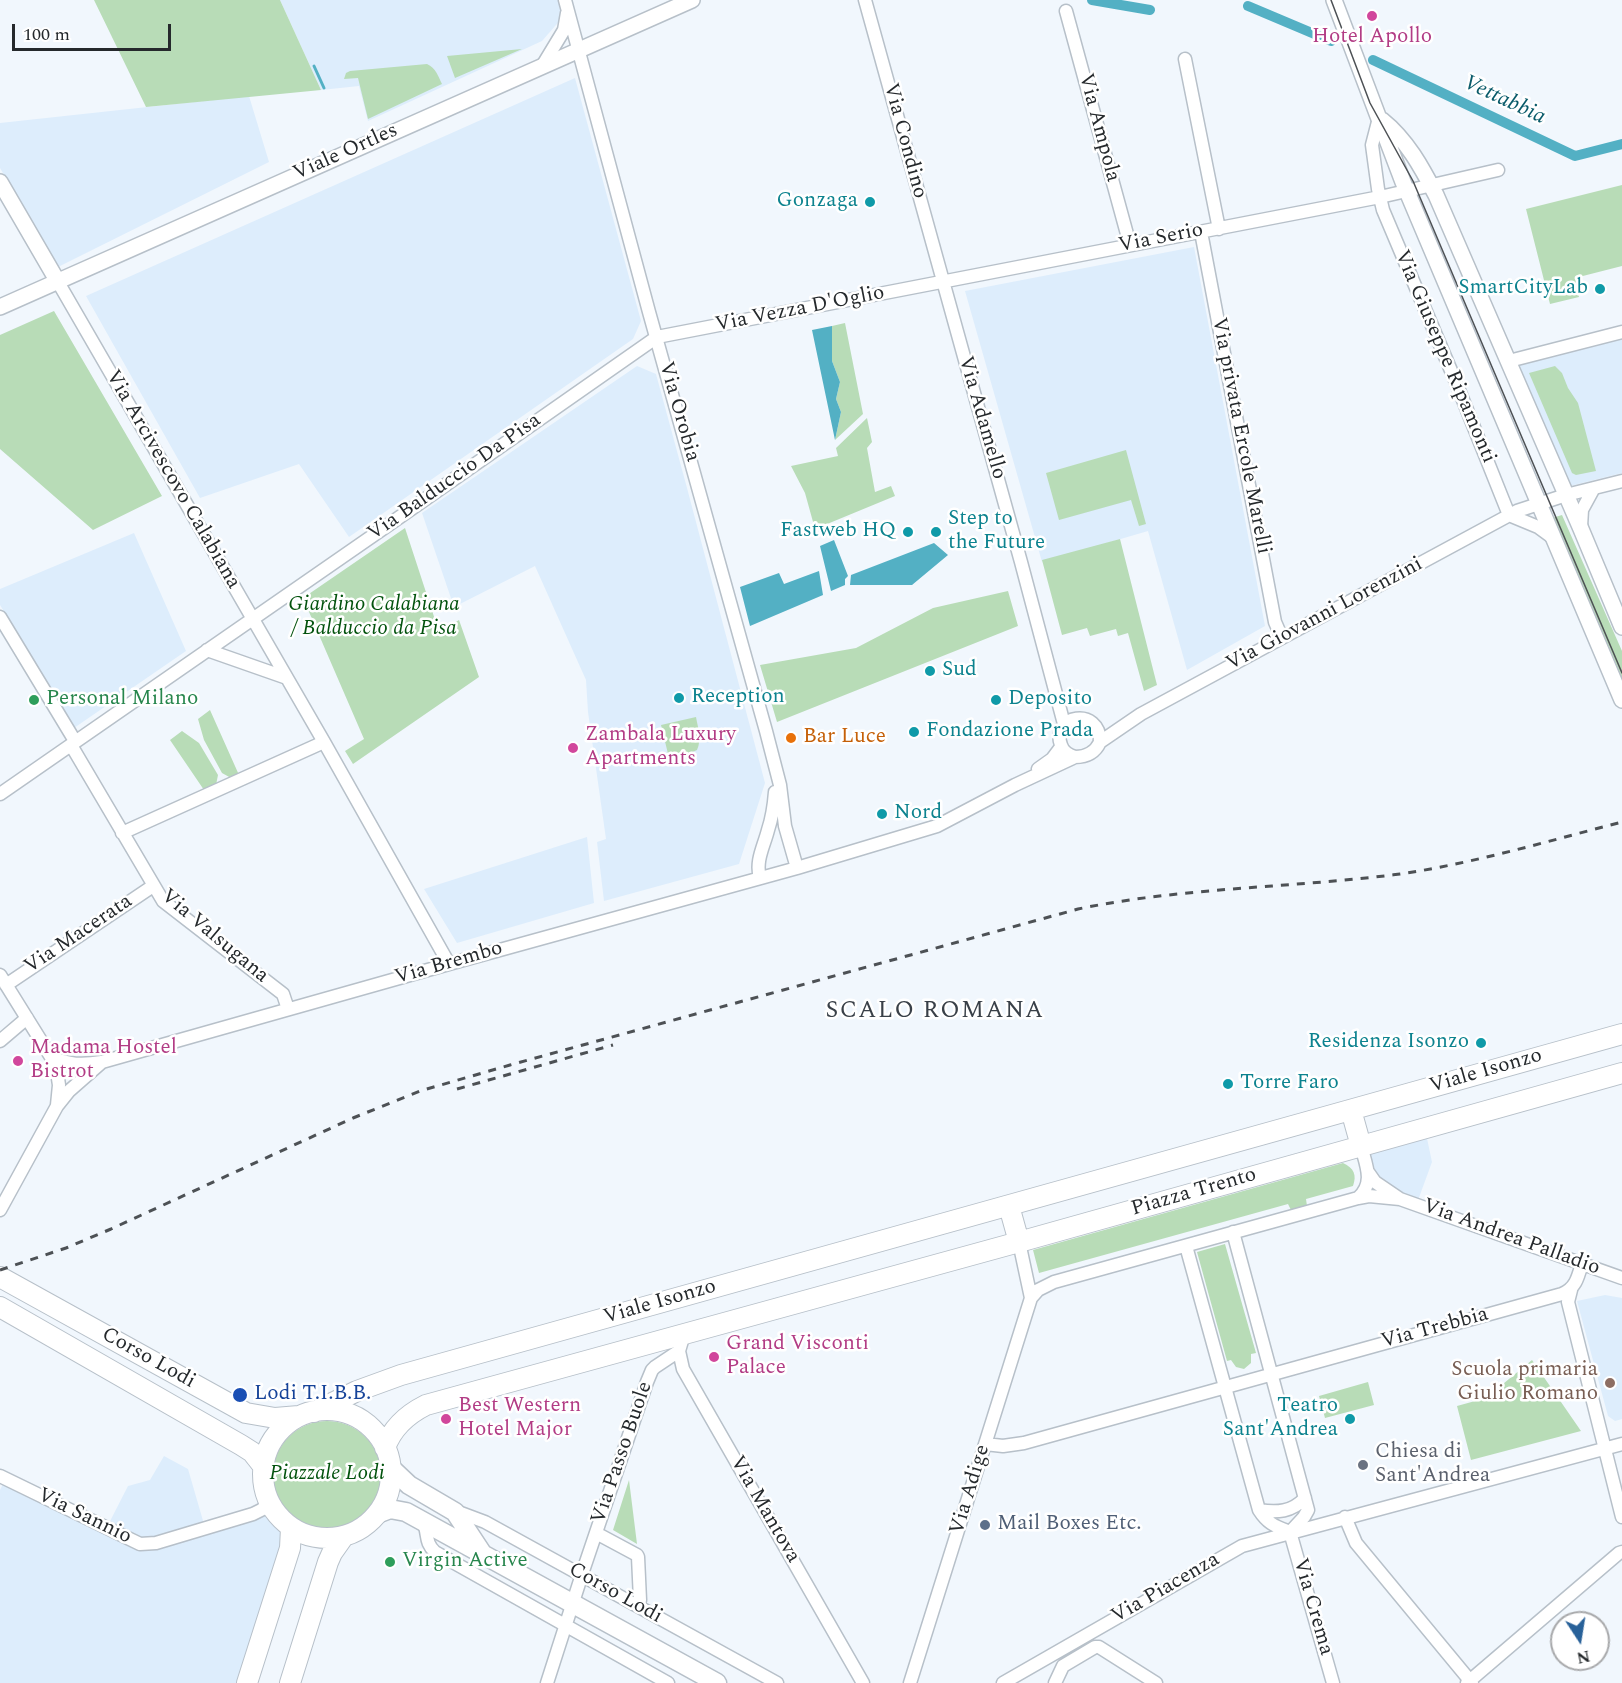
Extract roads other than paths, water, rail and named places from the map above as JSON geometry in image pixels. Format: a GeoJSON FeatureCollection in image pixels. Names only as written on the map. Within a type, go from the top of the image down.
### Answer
{"type":"FeatureCollection","features":[{"type":"Feature","properties":{"kind":"main road","name":"Viale Isonzo"},"geometry":{"type":"LineString","coordinates":[[1351,1110],[1622,1034]]}},
{"type":"Feature","properties":{"kind":"main road","name":"Viale Isonzo"},"geometry":{"type":"LineString","coordinates":[[1361,1146],[1622,1073]]}},
{"type":"Feature","properties":{"kind":"main road"},"geometry":{"type":"LineString","coordinates":[[1351,1110],[1361,1146]]}},
{"type":"Feature","properties":{"kind":"main road","name":"Piazza Trento"},"geometry":{"type":"LineString","coordinates":[[1009,1206],[1351,1110]]}},
{"type":"Feature","properties":{"kind":"main road","name":"Piazza Trento"},"geometry":{"type":"LineString","coordinates":[[1022,1251],[1361,1146]]}},
{"type":"Feature","properties":{"kind":"main road","name":"Viale Isonzo"},"geometry":{"type":"LineString","coordinates":[[308,1414],[365,1387],[401,1375],[1009,1206]]}},
{"type":"Feature","properties":{"kind":"main road"},"geometry":{"type":"LineString","coordinates":[[1009,1206],[1022,1251]]}},
{"type":"Feature","properties":{"kind":"main road","name":"Viale Isonzo"},"geometry":{"type":"LineString","coordinates":[[385,1448],[394,1430],[408,1416],[426,1405],[682,1343],[1022,1251]]}},
{"type":"Feature","properties":{"kind":"main road","name":"Corso Lodi"},"geometry":{"type":"LineString","coordinates":[[9,1282],[246,1413],[258,1417],[280,1418],[308,1414]]}},
{"type":"Feature","properties":{"kind":"main road","name":"Corso Lodi"},"geometry":{"type":"LineString","coordinates":[[0,1307],[242,1445],[252,1452],[263,1466]]}},
{"type":"Feature","properties":{"kind":"main road"},"geometry":{"type":"LineString","coordinates":[[328,1410],[357,1418],[375,1432],[385,1448],[391,1468],[388,1492],[377,1514],[362,1528],[336,1537],[308,1535],[291,1528],[278,1516],[268,1499],[263,1479],[267,1450],[287,1425],[308,1414],[328,1410]]}},
{"type":"Feature","properties":{"kind":"main road","name":"Corso Lodi"},"geometry":{"type":"LineString","coordinates":[[391,1468],[409,1485],[452,1509],[483,1554]]}},
{"type":"Feature","properties":{"kind":"main road","name":"Corso Lodi"},"geometry":{"type":"LineString","coordinates":[[377,1514],[390,1509],[406,1512],[717,1683]]}},
{"type":"Feature","properties":{"kind":"main road"},"geometry":{"type":"LineString","coordinates":[[247,1683],[290,1548],[291,1528]]}},
{"type":"Feature","properties":{"kind":"main road"},"geometry":{"type":"LineString","coordinates":[[290,1683],[336,1537]]}},
{"type":"Feature","properties":{"kind":"street","name":"Viale Ortles"},"geometry":{"type":"LineString","coordinates":[[0,307],[692,0]]}},
{"type":"Feature","properties":{"kind":"street","name":"Via Condino"},"geometry":{"type":"LineString","coordinates":[[865,0],[943,282]]}},
{"type":"Feature","properties":{"kind":"street","name":"Via Giuseppe Ripamonti"},"geometry":{"type":"LineString","coordinates":[[1334,0],[1407,191],[1622,700]]}},
{"type":"Feature","properties":{"kind":"street","name":"Via Orobia"},"geometry":{"type":"LineString","coordinates":[[567,4],[777,774],[788,838],[797,868]]}},
{"type":"Feature","properties":{"kind":"street"},"geometry":{"type":"LineString","coordinates":[[541,68],[564,30],[567,4]]}},
{"type":"Feature","properties":{"kind":"street","name":"Via Ampola"},"geometry":{"type":"LineString","coordinates":[[1066,11],[1131,245]]}},
{"type":"Feature","properties":{"kind":"street"},"geometry":{"type":"LineString","coordinates":[[1185,59],[1219,229]]}},
{"type":"Feature","properties":{"kind":"street","name":"Via Giuseppe Ripamonti"},"geometry":{"type":"LineString","coordinates":[[1379,118],[1392,128],[1408,146],[1431,186],[1622,627]]}},
{"type":"Feature","properties":{"kind":"street","name":"Via Giuseppe Ripamonti"},"geometry":{"type":"LineString","coordinates":[[1379,118],[1372,145],[1383,210],[1509,515]]}},
{"type":"Feature","properties":{"kind":"street"},"geometry":{"type":"LineString","coordinates":[[1380,197],[1498,170]]}},
{"type":"Feature","properties":{"kind":"street"},"geometry":{"type":"LineString","coordinates":[[0,182],[58,282]]}},
{"type":"Feature","properties":{"kind":"street","name":"Via Serio"},"geometry":{"type":"LineString","coordinates":[[943,282],[1380,197]]}},
{"type":"Feature","properties":{"kind":"street","name":"Via privata Ercole Marelli"},"geometry":{"type":"LineString","coordinates":[[1201,232],[1275,622],[1282,638]]}},
{"type":"Feature","properties":{"kind":"street","name":"Via Arcivescovo Calabiana"},"geometry":{"type":"LineString","coordinates":[[58,282],[449,963]]}},
{"type":"Feature","properties":{"kind":"street","name":"Via Vezza D'Oglio"},"geometry":{"type":"LineString","coordinates":[[657,337],[943,282]]}},
{"type":"Feature","properties":{"kind":"street","name":"Via Adamello"},"geometry":{"type":"LineString","coordinates":[[943,282],[1056,693],[1070,722]]}},
{"type":"Feature","properties":{"kind":"street"},"geometry":{"type":"LineString","coordinates":[[1509,362],[1622,332]]}},
{"type":"Feature","properties":{"kind":"street","name":"Via Balduccio Da Pisa"},"geometry":{"type":"LineString","coordinates":[[0,794],[657,337]]}},
{"type":"Feature","properties":{"kind":"street"},"geometry":{"type":"LineString","coordinates":[[1539,503],[1622,481]]}},
{"type":"Feature","properties":{"kind":"street"},"geometry":{"type":"LineString","coordinates":[[1581,529],[1582,510],[1594,488]]}},
{"type":"Feature","properties":{"kind":"street","name":"Via Giovanni Lorenzini"},"geometry":{"type":"LineString","coordinates":[[797,868],[937,826],[1015,784],[1075,757],[1090,754],[1100,742],[1141,714],[1509,515],[1539,503]]}},
{"type":"Feature","properties":{"kind":"street"},"geometry":{"type":"LineString","coordinates":[[1509,515],[1538,527],[1554,538]]}},
{"type":"Feature","properties":{"kind":"street","name":"Via Valsugana"},"geometry":{"type":"LineString","coordinates":[[0,617],[163,902],[283,994],[288,1009]]}},
{"type":"Feature","properties":{"kind":"street"},"geometry":{"type":"LineString","coordinates":[[207,650],[286,678]]}},
{"type":"Feature","properties":{"kind":"street","name":"Via Giovanni Lorenzini"},"geometry":{"type":"LineString","coordinates":[[1097,728],[1114,725],[1141,714]]}},
{"type":"Feature","properties":{"kind":"street"},"geometry":{"type":"LineString","coordinates":[[1075,757],[1066,753],[1061,747],[1059,735],[1070,722],[1088,720],[1097,728],[1100,742]]}},
{"type":"Feature","properties":{"kind":"street"},"geometry":{"type":"LineString","coordinates":[[122,833],[324,742]]}},
{"type":"Feature","properties":{"kind":"street","name":"Via Giovanni Lorenzini"},"geometry":{"type":"LineString","coordinates":[[1015,784],[1048,762],[1061,747]]}},
{"type":"Feature","properties":{"kind":"street"},"geometry":{"type":"LineString","coordinates":[[760,878],[759,859],[773,810],[777,774]]}},
{"type":"Feature","properties":{"kind":"street"},"geometry":{"type":"LineString","coordinates":[[768,832],[777,830],[788,838]]}},
{"type":"Feature","properties":{"kind":"street","name":"Via Brembo"},"geometry":{"type":"LineString","coordinates":[[51,1057],[76,1064],[102,1062],[449,963],[797,868]]}},
{"type":"Feature","properties":{"kind":"street","name":"Via Macerata"},"geometry":{"type":"LineString","coordinates":[[3,980],[153,886]]}},
{"type":"Feature","properties":{"kind":"street"},"geometry":{"type":"LineString","coordinates":[[3,980],[51,1057],[59,1085],[57,1106]]}},
{"type":"Feature","properties":{"kind":"street"},"geometry":{"type":"LineString","coordinates":[[0,1041],[27,1018]]}},
{"type":"Feature","properties":{"kind":"street","name":"Via Brembo"},"geometry":{"type":"LineString","coordinates":[[0,1210],[57,1106],[69,1091],[102,1062]]}},
{"type":"Feature","properties":{"kind":"street"},"geometry":{"type":"LineString","coordinates":[[1358,1198],[1368,1184],[1368,1172],[1361,1146]]}},
{"type":"Feature","properties":{"kind":"street"},"geometry":{"type":"LineString","coordinates":[[1368,1172],[1375,1182],[1400,1199]]}},
{"type":"Feature","properties":{"kind":"street"},"geometry":{"type":"LineString","coordinates":[[1031,1298],[1038,1290],[1054,1282],[1358,1198],[1369,1196],[1400,1199]]}},
{"type":"Feature","properties":{"kind":"street","name":"Via Andrea Palladio"},"geometry":{"type":"LineString","coordinates":[[1400,1199],[1622,1278]]}},
{"type":"Feature","properties":{"kind":"street"},"geometry":{"type":"LineString","coordinates":[[1186,1246],[1259,1510],[1285,1511],[1305,1498],[1233,1232]]}},
{"type":"Feature","properties":{"kind":"street"},"geometry":{"type":"LineString","coordinates":[[1022,1251],[1037,1277],[1044,1281],[1054,1282]]}},
{"type":"Feature","properties":{"kind":"street"},"geometry":{"type":"LineString","coordinates":[[1022,1251],[1031,1298]]}},
{"type":"Feature","properties":{"kind":"street"},"geometry":{"type":"LineString","coordinates":[[1582,1263],[1568,1302],[1622,1517]]}},
{"type":"Feature","properties":{"kind":"street","name":"Via Trebbia"},"geometry":{"type":"LineString","coordinates":[[1271,1374],[1571,1290]]}},
{"type":"Feature","properties":{"kind":"street","name":"Via Adige"},"geometry":{"type":"LineString","coordinates":[[910,1683],[1031,1298]]}},
{"type":"Feature","properties":{"kind":"street","name":"Via Passo Buole"},"geometry":{"type":"LineString","coordinates":[[547,1683],[650,1375],[655,1367],[682,1343]]}},
{"type":"Feature","properties":{"kind":"street","name":"Via Mantova"},"geometry":{"type":"LineString","coordinates":[[682,1343],[681,1363],[687,1376],[864,1683]]}},
{"type":"Feature","properties":{"kind":"street"},"geometry":{"type":"LineString","coordinates":[[985,1444],[1003,1446],[1024,1443],[1271,1374]]}},
{"type":"Feature","properties":{"kind":"street","name":"Via Piacenza"},"geometry":{"type":"LineString","coordinates":[[1003,1683],[1242,1546],[1622,1444]]}},
{"type":"Feature","properties":{"kind":"street","name":"Via Sannio"},"geometry":{"type":"LineString","coordinates":[[1,1478],[140,1544],[156,1543],[254,1514],[265,1506],[268,1499]]}},
{"type":"Feature","properties":{"kind":"street","name":"Via Crema"},"geometry":{"type":"LineString","coordinates":[[1290,1532],[1304,1518],[1308,1510],[1305,1498]]}},
{"type":"Feature","properties":{"kind":"street","name":"Corso Lodi"},"geometry":{"type":"LineString","coordinates":[[452,1509],[485,1522],[777,1683]]}},
{"type":"Feature","properties":{"kind":"street","name":"Via Crema"},"geometry":{"type":"LineString","coordinates":[[1259,1510],[1272,1525],[1290,1532]]}},
{"type":"Feature","properties":{"kind":"street"},"geometry":{"type":"LineString","coordinates":[[1346,1517],[1356,1543],[1470,1682],[1619,1552],[1622,1552]]}},
{"type":"Feature","properties":{"kind":"street"},"geometry":{"type":"LineString","coordinates":[[423,1522],[426,1526],[428,1544],[435,1552],[669,1683]]}},
{"type":"Feature","properties":{"kind":"street","name":"Via Crema"},"geometry":{"type":"LineString","coordinates":[[1290,1532],[1333,1683]]}},
{"type":"Feature","properties":{"kind":"street","name":"Via Passo Buole"},"geometry":{"type":"LineString","coordinates":[[596,1533],[638,1557],[640,1600],[638,1606]]}},
{"type":"Feature","properties":{"kind":"street","name":"Via Piacenza"},"geometry":{"type":"LineString","coordinates":[[1057,1681],[1063,1666],[1095,1647],[1099,1647],[1156,1683]]}},
{"type":"Feature","properties":{"kind":"street","name":"Via Piacenza"},"geometry":{"type":"LineString","coordinates":[[1046,1658],[1057,1681]]}},
{"type":"Feature","properties":{"kind":"water"},"geometry":{"type":"Polygon","coordinates":[[[832,326],[832,361],[840,382],[836,399],[841,412],[835,440],[812,330],[832,326]]]}},
{"type":"Feature","properties":{"kind":"water"},"geometry":{"type":"Polygon","coordinates":[[[834,540],[848,576],[845,579],[845,585],[831,591],[820,546],[834,540]]]}},
{"type":"Feature","properties":{"kind":"water"},"geometry":{"type":"Polygon","coordinates":[[[934,543],[948,555],[912,585],[850,585],[851,575],[934,543]]]}},
{"type":"Feature","properties":{"kind":"water"},"geometry":{"type":"Polygon","coordinates":[[[819,571],[823,595],[750,626],[740,587],[779,573],[784,584],[819,571]]]}},
{"type":"Feature","properties":{"kind":"waterway","name":"Vettabbia"},"geometry":{"type":"LineString","coordinates":[[1092,0],[1150,10]]}},
{"type":"Feature","properties":{"kind":"waterway","name":"Vettabbia"},"geometry":{"type":"LineString","coordinates":[[1248,6],[1331,41]]}},
{"type":"Feature","properties":{"kind":"waterway","name":"Vettabbia"},"geometry":{"type":"LineString","coordinates":[[1373,60],[1575,156],[1622,144]]}},
{"type":"Feature","properties":{"kind":"waterway"},"geometry":{"type":"LineString","coordinates":[[314,66],[324,88]]}},
{"type":"Feature","properties":{"kind":"tram line"},"geometry":{"type":"LineString","coordinates":[[1331,0],[1370,103],[1413,181],[1622,673]]}},
{"type":"Feature","properties":{"kind":"railway"},"geometry":{"type":"LineString","coordinates":[[0,1270],[66,1248],[111,1229],[353,1118],[420,1091],[510,1065],[1078,909],[1158,896],[1400,874],[1484,858],[1622,822]]}},
{"type":"Feature","properties":{"kind":"railway"},"geometry":{"type":"LineString","coordinates":[[457,1089],[613,1045]]}},
{"type":"Feature","properties":{"kind":"place","name":"Hotel Apollo"},"geometry":{"type":"Point","coordinates":[1372,16]}},
{"type":"Feature","properties":{"kind":"place","name":"Gonzaga"},"geometry":{"type":"Point","coordinates":[870,202]}},
{"type":"Feature","properties":{"kind":"place","name":"SmartCityLab"},"geometry":{"type":"Point","coordinates":[1600,289]}},
{"type":"Feature","properties":{"kind":"place","name":"Fastweb HQ"},"geometry":{"type":"Point","coordinates":[908,532]}},
{"type":"Feature","properties":{"kind":"place","name":"Step to the Future"},"geometry":{"type":"Point","coordinates":[936,532]}},
{"type":"Feature","properties":{"kind":"place","name":"Sud"},"geometry":{"type":"Point","coordinates":[930,671]}},
{"type":"Feature","properties":{"kind":"place","name":"Reception"},"geometry":{"type":"Point","coordinates":[679,698]}},
{"type":"Feature","properties":{"kind":"place","name":"Personal Milano"},"geometry":{"type":"Point","coordinates":[34,700]}},
{"type":"Feature","properties":{"kind":"place","name":"Deposito"},"geometry":{"type":"Point","coordinates":[996,700]}},
{"type":"Feature","properties":{"kind":"place","name":"Fondazione Prada"},"geometry":{"type":"Point","coordinates":[914,732]}},
{"type":"Feature","properties":{"kind":"place","name":"Bar Luce"},"geometry":{"type":"Point","coordinates":[791,738]}},
{"type":"Feature","properties":{"kind":"place","name":"Zambala Luxury Apartments"},"geometry":{"type":"Point","coordinates":[573,748]}},
{"type":"Feature","properties":{"kind":"place","name":"Nord"},"geometry":{"type":"Point","coordinates":[882,814]}},
{"type":"Feature","properties":{"kind":"place","name":"Residenza Isonzo"},"geometry":{"type":"Point","coordinates":[1481,1043]}},
{"type":"Feature","properties":{"kind":"place","name":"Madama Hostel Bistrot"},"geometry":{"type":"Point","coordinates":[18,1061]}},
{"type":"Feature","properties":{"kind":"place","name":"Torre Faro"},"geometry":{"type":"Point","coordinates":[1228,1084]}},
{"type":"Feature","properties":{"kind":"place","name":"Grand Visconti Palace"},"geometry":{"type":"Point","coordinates":[714,1357]}},
{"type":"Feature","properties":{"kind":"place","name":"Scuola primaria Giulio Romano"},"geometry":{"type":"Point","coordinates":[1610,1383]}},
{"type":"Feature","properties":{"kind":"place","name":"Lodi T.I.B.B."},"geometry":{"type":"Point","coordinates":[240,1395]}},
{"type":"Feature","properties":{"kind":"place","name":"Best Western Hotel Major"},"geometry":{"type":"Point","coordinates":[446,1419]}},
{"type":"Feature","properties":{"kind":"place","name":"Teatro Sant'Andrea"},"geometry":{"type":"Point","coordinates":[1350,1419]}},
{"type":"Feature","properties":{"kind":"place","name":"Chiesa di Sant'Andrea"},"geometry":{"type":"Point","coordinates":[1363,1465]}},
{"type":"Feature","properties":{"kind":"place","name":"Mail Boxes Etc."},"geometry":{"type":"Point","coordinates":[985,1525]}},
{"type":"Feature","properties":{"kind":"place","name":"Virgin Active"},"geometry":{"type":"Point","coordinates":[390,1562]}},
{"type":"Feature","properties":{"kind":"district","name":"SCALO ROMANA"},"geometry":{"type":"Point","coordinates":[935,1012]}},
{"type":"Feature","properties":{"kind":"park label","name":"Giardino Calabiana / Balduccio da Pisa"},"geometry":{"type":"Point","coordinates":[374,618]}},
{"type":"Feature","properties":{"kind":"park label","name":"Piazzale Lodi"},"geometry":{"type":"Point","coordinates":[327,1475]}}]}
